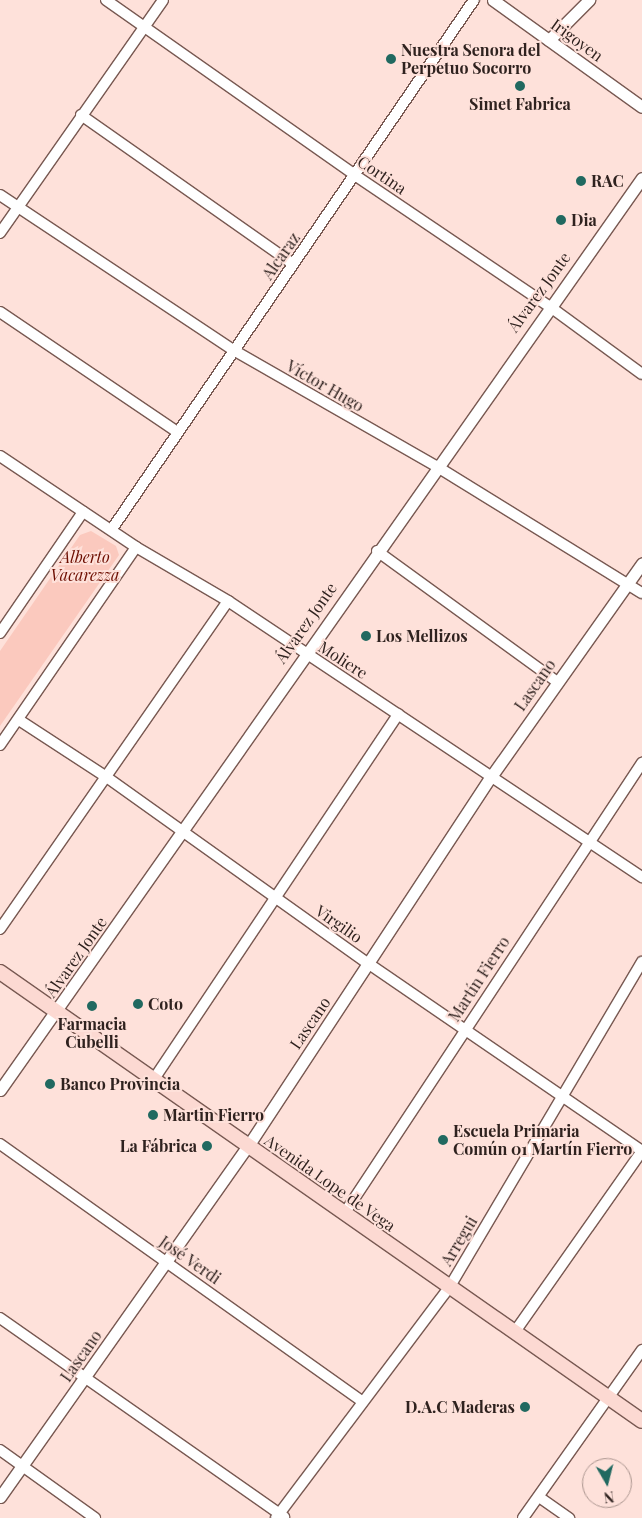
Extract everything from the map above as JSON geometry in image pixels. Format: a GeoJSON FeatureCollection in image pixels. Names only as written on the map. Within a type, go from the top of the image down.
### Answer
{"type":"FeatureCollection","features":[{"type":"Feature","properties":{"kind":"main road","name":"Avenida Lope de Vega"},"geometry":{"type":"LineString","coordinates":[[0,972],[449,1288],[642,1421]]}},
{"type":"Feature","properties":{"kind":"street","name":"Cortina"},"geometry":{"type":"LineString","coordinates":[[106,0],[356,176],[549,306],[642,374]]}},
{"type":"Feature","properties":{"kind":"street"},"geometry":{"type":"LineString","coordinates":[[0,233],[163,0]]}},
{"type":"Feature","properties":{"kind":"street","name":"Alcaraz"},"geometry":{"type":"LineString","coordinates":[[112,530],[177,432],[356,176],[474,0]]}},
{"type":"Feature","properties":{"kind":"street","name":"Irigoyen"},"geometry":{"type":"LineString","coordinates":[[493,0],[642,107]]}},
{"type":"Feature","properties":{"kind":"street"},"geometry":{"type":"LineString","coordinates":[[548,40],[588,0]]}},
{"type":"Feature","properties":{"kind":"street"},"geometry":{"type":"LineString","coordinates":[[81,115],[293,264]]}},
{"type":"Feature","properties":{"kind":"street","name":"Álvarez Jonte"},"geometry":{"type":"LineString","coordinates":[[0,1090],[4,1076],[57,1012],[436,466],[642,178]]}},
{"type":"Feature","properties":{"kind":"street","name":"Víctor Hugo"},"geometry":{"type":"LineString","coordinates":[[0,195],[235,351],[436,466],[642,593]]}},
{"type":"Feature","properties":{"kind":"street"},"geometry":{"type":"LineString","coordinates":[[0,312],[177,432]]}},
{"type":"Feature","properties":{"kind":"street","name":"Moliere"},"geometry":{"type":"LineString","coordinates":[[0,456],[136,547],[228,601],[398,714],[490,778],[642,877]]}},
{"type":"Feature","properties":{"kind":"street"},"geometry":{"type":"LineString","coordinates":[[0,633],[3,621],[83,512]]}},
{"type":"Feature","properties":{"kind":"street"},"geometry":{"type":"LineString","coordinates":[[0,745],[136,547]]}},
{"type":"Feature","properties":{"kind":"street"},"geometry":{"type":"LineString","coordinates":[[377,552],[557,682]]}},
{"type":"Feature","properties":{"kind":"street","name":"Lascano"},"geometry":{"type":"LineString","coordinates":[[0,1497],[248,1146],[490,778],[642,563]]}},
{"type":"Feature","properties":{"kind":"street"},"geometry":{"type":"LineString","coordinates":[[0,929],[228,601]]}},
{"type":"Feature","properties":{"kind":"street"},"geometry":{"type":"LineString","coordinates":[[154,1079],[398,714]]}},
{"type":"Feature","properties":{"kind":"street","name":"Virgilio"},"geometry":{"type":"LineString","coordinates":[[18,720],[105,776],[369,964],[563,1095],[642,1151]]}},
{"type":"Feature","properties":{"kind":"street","name":"Martín Fierro"},"geometry":{"type":"LineString","coordinates":[[344,1214],[588,841],[642,763]]}},
{"type":"Feature","properties":{"kind":"street","name":"Arregui"},"geometry":{"type":"LineString","coordinates":[[280,1517],[363,1402],[449,1288],[642,962]]}},
{"type":"Feature","properties":{"kind":"street","name":"José Verdi"},"geometry":{"type":"LineString","coordinates":[[0,1144],[363,1402]]}},
{"type":"Feature","properties":{"kind":"street"},"geometry":{"type":"LineString","coordinates":[[514,1333],[642,1151]]}},
{"type":"Feature","properties":{"kind":"street"},"geometry":{"type":"LineString","coordinates":[[0,1318],[280,1517]]}},
{"type":"Feature","properties":{"kind":"street"},"geometry":{"type":"LineString","coordinates":[[523,1518],[642,1350]]}},
{"type":"Feature","properties":{"kind":"street"},"geometry":{"type":"LineString","coordinates":[[0,1450],[95,1518]]}},
{"type":"Feature","properties":{"kind":"street"},"geometry":{"type":"LineString","coordinates":[[539,1497],[570,1518]]}},
{"type":"Feature","properties":{"kind":"green space","name":"Alberto Vacarezza"},"geometry":{"type":"Polygon","coordinates":[[[91,531],[116,546],[119,555],[0,726],[0,651],[80,535],[91,531]]]}},
{"type":"Feature","properties":{"kind":"place","name":"Nuestra Senora del Perpetuo Socorro"},"geometry":{"type":"Point","coordinates":[391,59]}},
{"type":"Feature","properties":{"kind":"place","name":"Simet Fabrica"},"geometry":{"type":"Point","coordinates":[520,86]}},
{"type":"Feature","properties":{"kind":"place","name":"RAC"},"geometry":{"type":"Point","coordinates":[581,181]}},
{"type":"Feature","properties":{"kind":"place","name":"Dia"},"geometry":{"type":"Point","coordinates":[561,220]}},
{"type":"Feature","properties":{"kind":"place","name":"Los Mellizos"},"geometry":{"type":"Point","coordinates":[366,636]}},
{"type":"Feature","properties":{"kind":"place","name":"Coto"},"geometry":{"type":"Point","coordinates":[138,1004]}},
{"type":"Feature","properties":{"kind":"place","name":"Farmacia Cubelli"},"geometry":{"type":"Point","coordinates":[92,1006]}},
{"type":"Feature","properties":{"kind":"place","name":"Banco Provincia"},"geometry":{"type":"Point","coordinates":[50,1084]}},
{"type":"Feature","properties":{"kind":"place","name":"Martin Fierro"},"geometry":{"type":"Point","coordinates":[153,1115]}},
{"type":"Feature","properties":{"kind":"place","name":"Escuela Primaria Común 01 Martín Fierro"},"geometry":{"type":"Point","coordinates":[443,1140]}},
{"type":"Feature","properties":{"kind":"place","name":"La Fábrica"},"geometry":{"type":"Point","coordinates":[207,1146]}},
{"type":"Feature","properties":{"kind":"place","name":"D.A.C Maderas"},"geometry":{"type":"Point","coordinates":[525,1407]}}]}
